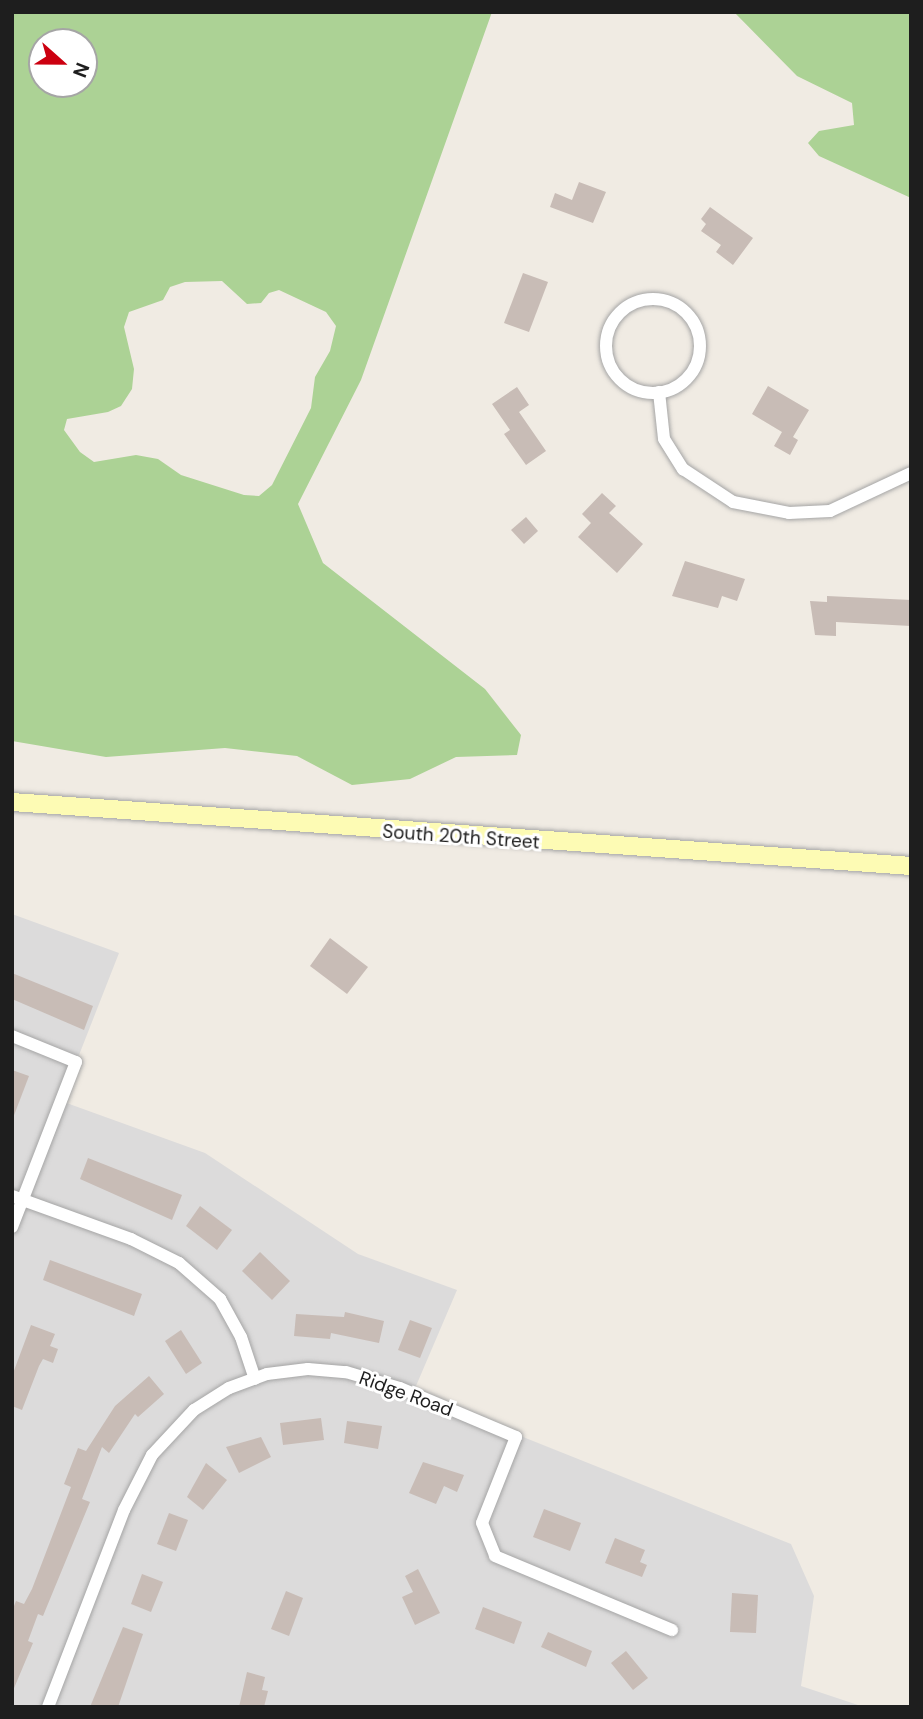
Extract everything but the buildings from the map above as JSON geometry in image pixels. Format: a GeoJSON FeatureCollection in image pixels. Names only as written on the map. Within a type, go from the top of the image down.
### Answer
{"type":"FeatureCollection","features":[{"type":"Feature","properties":{"kind":"main road","name":"South 20th Street"},"geometry":{"type":"LineString","coordinates":[[12,802],[911,866]]}},
{"type":"Feature","properties":{"kind":"street"},"geometry":{"type":"LineString","coordinates":[[649,299],[676,305],[687,313],[699,337],[699,351],[688,376],[659,392],[625,384],[614,373],[606,346],[607,332],[619,314],[649,299]]}},
{"type":"Feature","properties":{"kind":"street"},"geometry":{"type":"LineString","coordinates":[[659,392],[664,439],[683,469],[733,502],[789,513],[830,511],[911,473]]}},
{"type":"Feature","properties":{"kind":"street"},"geometry":{"type":"LineString","coordinates":[[12,1036],[76,1062],[18,1198],[12,1227]]}},
{"type":"Feature","properties":{"kind":"street"},"geometry":{"type":"LineString","coordinates":[[18,1198],[131,1239],[179,1264],[220,1299],[241,1337],[254,1379]]}},
{"type":"Feature","properties":{"kind":"street","name":"Ridge Road"},"geometry":{"type":"LineString","coordinates":[[48,1707],[124,1510],[152,1455],[194,1410],[229,1388],[254,1379],[308,1369],[346,1372],[400,1388],[516,1437],[482,1523],[495,1556],[672,1630]]}},
{"type":"Feature","properties":{"kind":"shaded area"},"geometry":{"type":"Polygon","coordinates":[[[12,914],[119,953],[61,1101],[205,1153],[358,1254],[457,1290],[413,1393],[791,1544],[814,1596],[801,1686],[864,1707],[12,1707],[12,914]]]}},
{"type":"Feature","properties":{"kind":"green space"},"geometry":{"type":"Polygon","coordinates":[[[12,12],[492,12],[361,380],[298,504],[323,563],[485,689],[521,735],[517,755],[456,757],[410,779],[352,785],[297,756],[225,748],[106,757],[12,741],[12,12]],[[222,281],[185,282],[170,287],[163,300],[129,312],[124,327],[134,369],[132,389],[121,406],[108,412],[67,419],[64,430],[80,452],[94,462],[136,455],[158,459],[181,475],[244,495],[259,496],[272,485],[311,408],[315,377],[330,351],[336,326],[326,312],[279,290],[269,293],[261,303],[247,304],[222,281]]]}},
{"type":"Feature","properties":{"kind":"green space"},"geometry":{"type":"Polygon","coordinates":[[[734,12],[911,12],[911,198],[819,156],[808,143],[819,131],[854,125],[852,103],[797,76],[734,12]]]}}]}
